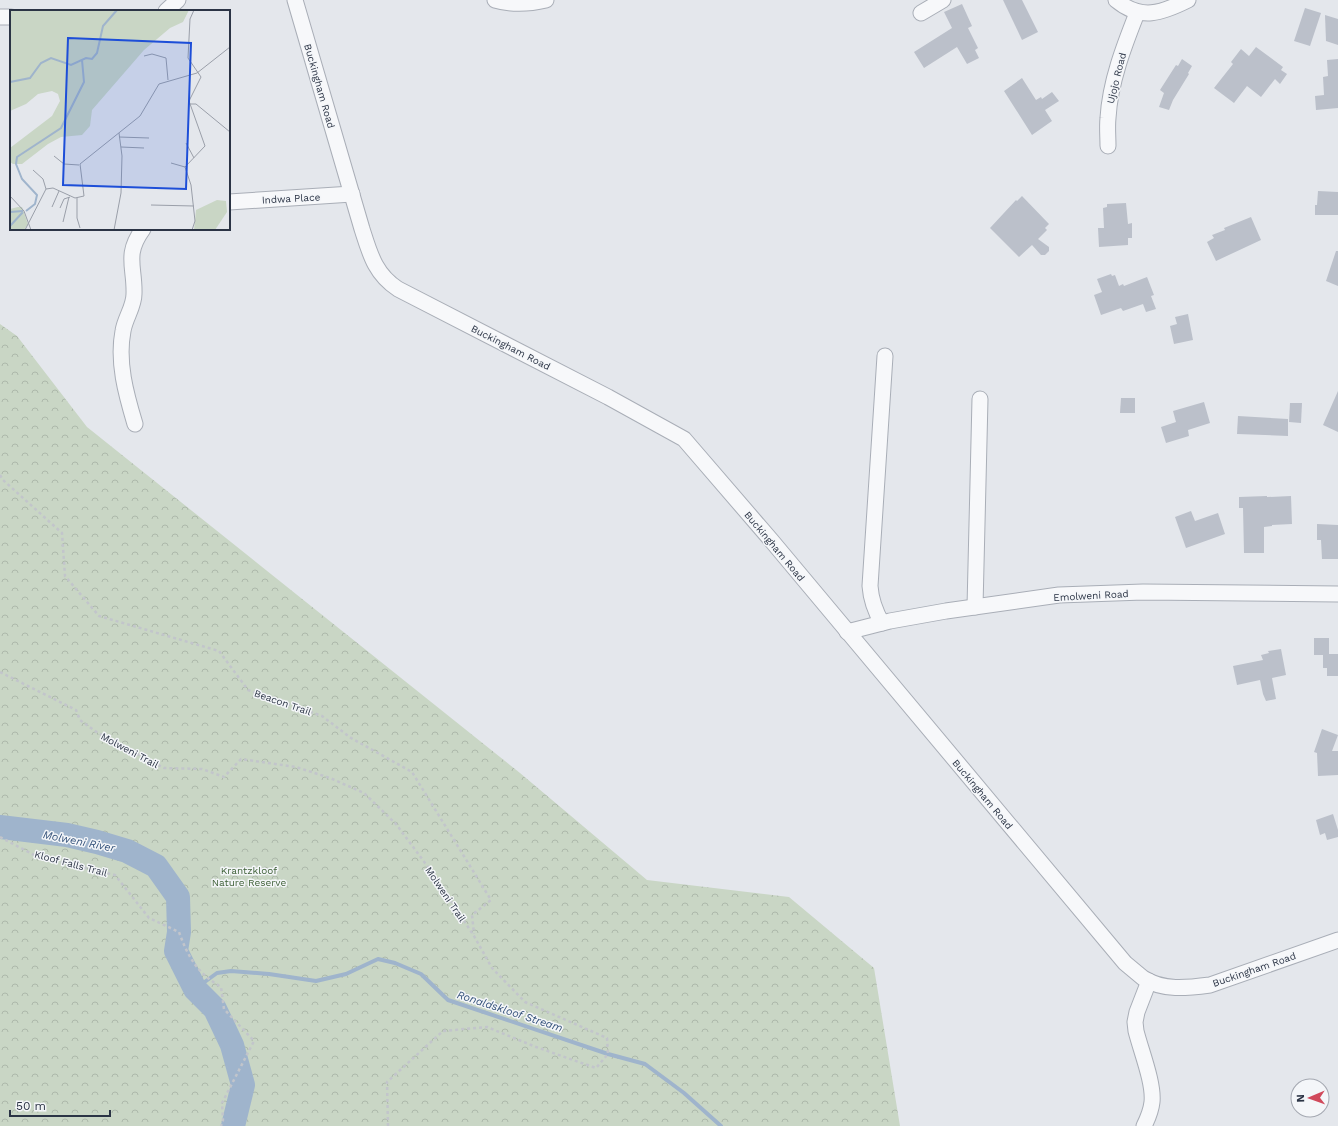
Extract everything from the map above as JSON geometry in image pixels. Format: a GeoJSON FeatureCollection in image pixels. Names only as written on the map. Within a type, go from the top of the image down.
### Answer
{"type":"FeatureCollection","features":[{"type":"Feature","properties":{"kind":"street"},"geometry":{"type":"LineString","coordinates":[[167,10],[178,0]]}},
{"type":"Feature","properties":{"kind":"street","name":"Buckingham Road"},"geometry":{"type":"LineString","coordinates":[[295,0],[352,194],[375,266],[390,283],[608,397],[684,439],[766,534],[1126,964],[1143,978],[1156,984],[1168,988],[1189,988],[1210,985],[1338,940]]}},
{"type":"Feature","properties":{"kind":"street"},"geometry":{"type":"LineString","coordinates":[[496,0],[504,3],[530,4],[546,0]]}},
{"type":"Feature","properties":{"kind":"street"},"geometry":{"type":"LineString","coordinates":[[921,13],[943,0]]}},
{"type":"Feature","properties":{"kind":"street"},"geometry":{"type":"LineString","coordinates":[[1116,0],[1137,13],[1156,13],[1169,10],[1188,0]]}},
{"type":"Feature","properties":{"kind":"street","name":"Ujojo Road"},"geometry":{"type":"LineString","coordinates":[[1108,146],[1108,118],[1111,95],[1122,52],[1137,13]]}},
{"type":"Feature","properties":{"kind":"street","name":"Indwa Place"},"geometry":{"type":"LineString","coordinates":[[230,202],[352,194]]}},
{"type":"Feature","properties":{"kind":"street"},"geometry":{"type":"LineString","coordinates":[[135,424],[126,394],[120,348],[123,329],[133,305],[134,293],[132,250],[138,235],[142,230]]}},
{"type":"Feature","properties":{"kind":"street"},"geometry":{"type":"LineString","coordinates":[[882,623],[875,611],[871,598],[870,586],[885,356]]}},
{"type":"Feature","properties":{"kind":"street"},"geometry":{"type":"LineString","coordinates":[[975,607],[980,399]]}},
{"type":"Feature","properties":{"kind":"street","name":"Emolweni Road"},"geometry":{"type":"LineString","coordinates":[[847,632],[882,623],[975,607],[1059,596],[1135,593],[1338,594]]}},
{"type":"Feature","properties":{"kind":"street"},"geometry":{"type":"LineString","coordinates":[[1144,1126],[1149,1116],[1152,1103],[1152,1090],[1136,1031],[1135,1022],[1150,981]]}},
{"type":"Feature","properties":{"kind":"path","name":"Beacon Trail"},"geometry":{"type":"LineString","coordinates":[[0,475],[3,480],[62,533],[65,576],[99,616],[219,651],[248,690],[322,716],[350,738],[412,772],[491,900],[472,915],[474,936]]}},
{"type":"Feature","properties":{"kind":"path","name":"Molweni Trail"},"geometry":{"type":"LineString","coordinates":[[0,672],[76,710],[80,720],[98,734],[164,768],[202,769],[224,777],[241,759],[296,767],[330,778],[364,793],[396,824],[431,871],[474,936],[492,968],[525,1002],[606,1038],[608,1054],[596,1068],[536,1047],[487,1027],[443,1031],[387,1082],[388,1126]]}},
{"type":"Feature","properties":{"kind":"path","name":"Kloof Falls Trail"},"geometry":{"type":"LineString","coordinates":[[0,837],[36,856],[115,875],[149,918],[178,932],[188,955],[208,980],[221,986],[224,1009],[254,1041],[222,1103],[223,1120],[221,1126]]}},
{"type":"Feature","properties":{"kind":"green space","name":"Krantzkloof Nature Reserve"},"geometry":{"type":"Polygon","coordinates":[[[0,324],[17,336],[87,427],[520,773],[647,880],[789,897],[874,968],[900,1126],[0,1126],[0,324]]]}},
{"type":"Feature","properties":{"kind":"building"},"geometry":{"type":"Polygon","coordinates":[[[1003,0],[1022,0],[1038,32],[1022,40],[1003,0]]]}},
{"type":"Feature","properties":{"kind":"building"},"geometry":{"type":"Polygon","coordinates":[[[962,4],[972,26],[968,28],[978,48],[975,50],[979,58],[967,64],[957,47],[924,68],[914,52],[952,28],[944,12],[962,4]]]}},
{"type":"Feature","properties":{"kind":"building"},"geometry":{"type":"Polygon","coordinates":[[[1305,8],[1321,13],[1310,46],[1294,41],[1305,8]]]}},
{"type":"Feature","properties":{"kind":"building"},"geometry":{"type":"Polygon","coordinates":[[[1325,15],[1338,19],[1338,45],[1326,41],[1325,15]]]}},
{"type":"Feature","properties":{"kind":"building"},"geometry":{"type":"Polygon","coordinates":[[[1256,47],[1283,67],[1281,70],[1287,74],[1280,84],[1275,79],[1261,97],[1247,86],[1234,103],[1214,88],[1233,64],[1231,62],[1241,49],[1249,56],[1256,47]]]}},
{"type":"Feature","properties":{"kind":"building"},"geometry":{"type":"Polygon","coordinates":[[[1182,59],[1192,66],[1188,73],[1189,74],[1173,100],[1169,110],[1159,107],[1164,93],[1160,90],[1176,65],[1178,66],[1182,59]]]}},
{"type":"Feature","properties":{"kind":"building"},"geometry":{"type":"Polygon","coordinates":[[[1338,59],[1338,108],[1316,110],[1315,96],[1324,95],[1323,77],[1328,76],[1327,60],[1338,59]]]}},
{"type":"Feature","properties":{"kind":"building"},"geometry":{"type":"Polygon","coordinates":[[[1022,78],[1036,100],[1041,97],[1042,99],[1052,92],[1059,101],[1045,110],[1052,121],[1032,135],[1004,91],[1022,78]]]}},
{"type":"Feature","properties":{"kind":"building"},"geometry":{"type":"Polygon","coordinates":[[[1318,191],[1338,192],[1338,215],[1315,215],[1315,205],[1317,205],[1318,191]]]}},
{"type":"Feature","properties":{"kind":"building"},"geometry":{"type":"Polygon","coordinates":[[[1022,196],[1049,224],[1045,228],[1047,230],[1038,239],[1049,247],[1049,251],[1045,255],[1041,255],[1032,245],[1019,257],[990,228],[1016,200],[1017,201],[1022,196]]]}},
{"type":"Feature","properties":{"kind":"building"},"geometry":{"type":"Polygon","coordinates":[[[1126,203],[1128,224],[1132,223],[1132,238],[1128,238],[1128,245],[1099,247],[1098,228],[1104,228],[1103,208],[1107,207],[1107,204],[1126,203]]]}},
{"type":"Feature","properties":{"kind":"building"},"geometry":{"type":"Polygon","coordinates":[[[1251,217],[1261,240],[1216,261],[1207,242],[1214,238],[1212,235],[1225,230],[1224,228],[1251,217]]]}},
{"type":"Feature","properties":{"kind":"building"},"geometry":{"type":"Polygon","coordinates":[[[1336,251],[1338,251],[1338,286],[1326,281],[1336,251]]]}},
{"type":"Feature","properties":{"kind":"building"},"geometry":{"type":"Polygon","coordinates":[[[1111,274],[1112,276],[1115,275],[1119,286],[1123,284],[1124,286],[1147,277],[1154,295],[1151,296],[1156,309],[1146,312],[1143,304],[1123,311],[1121,308],[1101,315],[1094,295],[1102,292],[1097,279],[1111,274]]]}},
{"type":"Feature","properties":{"kind":"building"},"geometry":{"type":"Polygon","coordinates":[[[1188,314],[1193,340],[1174,344],[1170,326],[1177,324],[1175,317],[1188,314]]]}},
{"type":"Feature","properties":{"kind":"building"},"geometry":{"type":"Polygon","coordinates":[[[1338,391],[1338,432],[1323,425],[1338,391]]]}},
{"type":"Feature","properties":{"kind":"building"},"geometry":{"type":"Polygon","coordinates":[[[1121,398],[1135,398],[1135,413],[1120,413],[1121,398]]]}},
{"type":"Feature","properties":{"kind":"building"},"geometry":{"type":"Polygon","coordinates":[[[1204,402],[1210,423],[1188,430],[1189,436],[1166,443],[1161,427],[1176,422],[1173,411],[1204,402]]]}},
{"type":"Feature","properties":{"kind":"building"},"geometry":{"type":"Polygon","coordinates":[[[1290,403],[1302,403],[1301,423],[1289,422],[1290,403]]]}},
{"type":"Feature","properties":{"kind":"building"},"geometry":{"type":"Polygon","coordinates":[[[1238,416],[1288,419],[1288,436],[1237,434],[1238,416]]]}},
{"type":"Feature","properties":{"kind":"building"},"geometry":{"type":"Polygon","coordinates":[[[1291,496],[1292,524],[1264,527],[1264,553],[1244,553],[1243,508],[1239,508],[1239,497],[1291,496]]]}},
{"type":"Feature","properties":{"kind":"building"},"geometry":{"type":"Polygon","coordinates":[[[1191,511],[1195,521],[1218,513],[1225,534],[1186,548],[1175,517],[1191,511]]]}},
{"type":"Feature","properties":{"kind":"building"},"geometry":{"type":"Polygon","coordinates":[[[1317,524],[1338,525],[1338,559],[1322,559],[1321,540],[1317,540],[1317,524]]]}},
{"type":"Feature","properties":{"kind":"building"},"geometry":{"type":"Polygon","coordinates":[[[1314,638],[1329,638],[1329,654],[1338,654],[1338,676],[1327,676],[1327,668],[1323,668],[1323,655],[1314,655],[1314,638]]]}},
{"type":"Feature","properties":{"kind":"building"},"geometry":{"type":"Polygon","coordinates":[[[1281,649],[1286,675],[1272,678],[1276,699],[1266,701],[1260,680],[1237,685],[1233,666],[1263,660],[1261,655],[1269,653],[1268,651],[1281,649]]]}},
{"type":"Feature","properties":{"kind":"building"},"geometry":{"type":"Polygon","coordinates":[[[1322,729],[1338,735],[1332,751],[1338,751],[1338,775],[1318,776],[1317,753],[1314,752],[1322,729]]]}},
{"type":"Feature","properties":{"kind":"building"},"geometry":{"type":"Polygon","coordinates":[[[1333,814],[1338,830],[1338,837],[1327,840],[1325,833],[1320,835],[1316,820],[1333,814]]]}},
{"type":"Feature","properties":{"kind":"waterway","name":"Molweni River"},"geometry":{"type":"LineString","coordinates":[[0,827],[67,835],[97,842],[127,851],[156,866],[178,897],[179,932],[176,951],[195,989],[215,1009],[232,1045],[243,1085],[233,1126]]}},
{"type":"Feature","properties":{"kind":"waterway","name":"Ronaldskloof Stream"},"geometry":{"type":"LineString","coordinates":[[195,989],[217,973],[231,971],[269,974],[316,981],[346,974],[378,959],[395,963],[421,974],[448,1000],[608,1054],[645,1064],[684,1093],[721,1126]]}}]}
